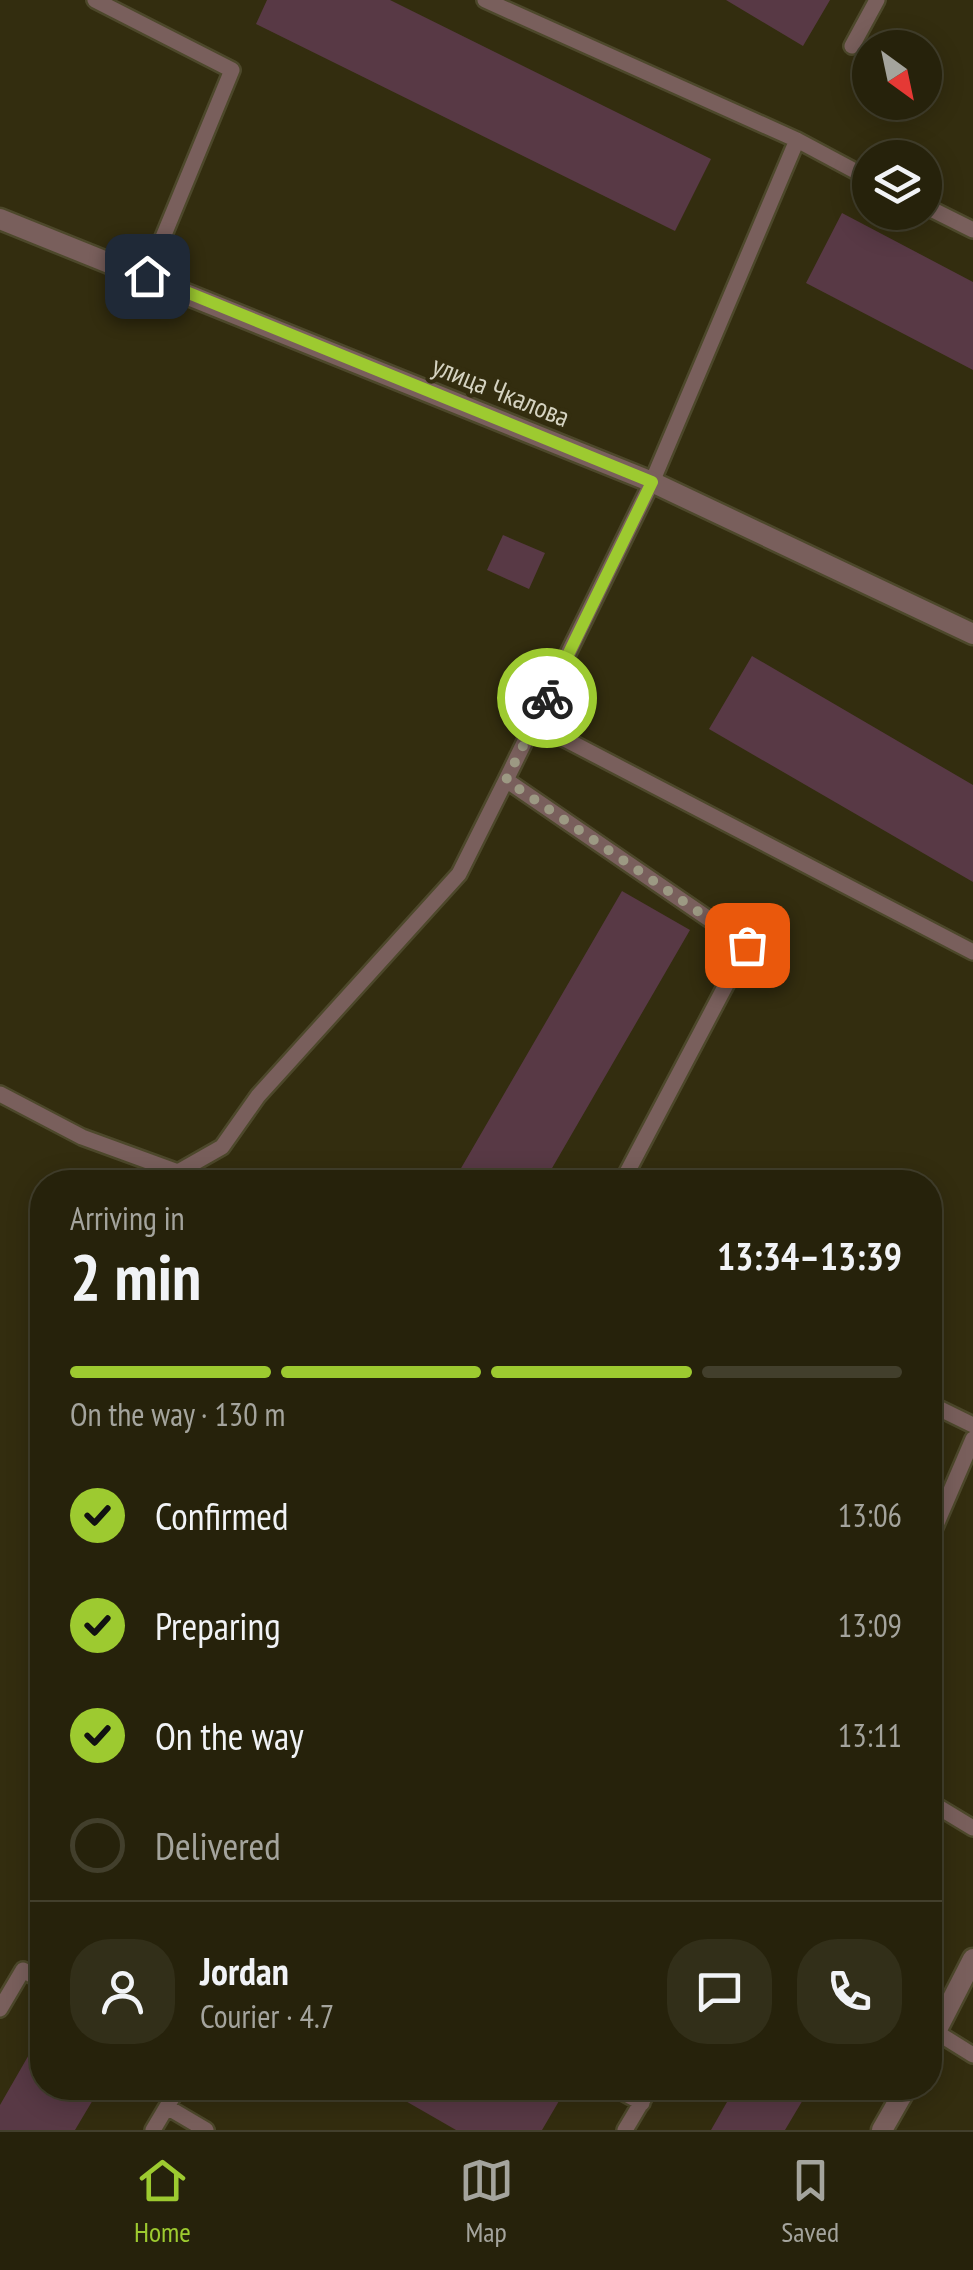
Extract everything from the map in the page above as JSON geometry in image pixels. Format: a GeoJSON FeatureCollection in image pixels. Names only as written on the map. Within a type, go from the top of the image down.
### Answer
{"type":"FeatureCollection","features":[{"type":"Feature","properties":{"kind":"street","name":"улица Чкалова"},"geometry":{"type":"LineString","coordinates":[[0,219],[652,482],[973,634]]}},
{"type":"Feature","properties":{"kind":"street"},"geometry":{"type":"LineString","coordinates":[[942,2020],[973,1959]]}},
{"type":"Feature","properties":{"kind":"street"},"geometry":{"type":"LineString","coordinates":[[882,2130],[899,2100]]}},
{"type":"Feature","properties":{"kind":"lane"},"geometry":{"type":"LineString","coordinates":[[95,0],[232,70],[147,276]]}},
{"type":"Feature","properties":{"kind":"lane"},"geometry":{"type":"LineString","coordinates":[[485,0],[798,140],[852,169]]}},
{"type":"Feature","properties":{"kind":"lane"},"geometry":{"type":"LineString","coordinates":[[861,30],[877,0]]}},
{"type":"Feature","properties":{"kind":"lane"},"geometry":{"type":"LineString","coordinates":[[182,1170],[222,1147],[258,1096],[459,874],[652,482],[798,140]]}},
{"type":"Feature","properties":{"kind":"lane"},"geometry":{"type":"LineString","coordinates":[[942,214],[973,230]]}},
{"type":"Feature","properties":{"kind":"lane"},"geometry":{"type":"LineString","coordinates":[[534,723],[973,952]]}},
{"type":"Feature","properties":{"kind":"lane"},"geometry":{"type":"LineString","coordinates":[[506,780],[747,945],[628,1170]]}},
{"type":"Feature","properties":{"kind":"lane"},"geometry":{"type":"LineString","coordinates":[[0,1094],[82,1137],[173,1170]]}},
{"type":"Feature","properties":{"kind":"lane"},"geometry":{"type":"LineString","coordinates":[[942,1410],[973,1426]]}},
{"type":"Feature","properties":{"kind":"lane"},"geometry":{"type":"LineString","coordinates":[[942,1512],[973,1439]]}},
{"type":"Feature","properties":{"kind":"lane"},"geometry":{"type":"LineString","coordinates":[[942,1809],[973,1828]]}},
{"type":"Feature","properties":{"kind":"lane"},"geometry":{"type":"LineString","coordinates":[[0,2010],[23,1970],[30,1974]]}},
{"type":"Feature","properties":{"kind":"lane"},"geometry":{"type":"LineString","coordinates":[[942,2042],[973,2055]]}},
{"type":"Feature","properties":{"kind":"lane"},"geometry":{"type":"LineString","coordinates":[[153,2130],[170,2100]]}},
{"type":"Feature","properties":{"kind":"lane"},"geometry":{"type":"LineString","coordinates":[[637,2100],[642,2103]]}},
{"type":"Feature","properties":{"kind":"lane"},"geometry":{"type":"LineString","coordinates":[[625,2130],[644,2100]]}},
{"type":"Feature","properties":{"kind":"lane"},"geometry":{"type":"LineString","coordinates":[[166,2107],[206,2130]]}},
{"type":"Feature","properties":{"kind":"building"},"geometry":{"type":"Polygon","coordinates":[[[267,0],[390,0],[711,159],[675,231],[256,24],[267,0]]]}},
{"type":"Feature","properties":{"kind":"building"},"geometry":{"type":"Polygon","coordinates":[[[726,0],[830,0],[803,46],[726,0]]]}},
{"type":"Feature","properties":{"kind":"building"},"geometry":{"type":"Polygon","coordinates":[[[842,213],[852,218],[852,230],[874,230],[973,282],[973,370],[806,283],[842,213]]]}},
{"type":"Feature","properties":{"kind":"building"},"geometry":{"type":"Polygon","coordinates":[[[503,535],[545,553],[529,589],[487,570],[503,535]]]}},
{"type":"Feature","properties":{"kind":"building"},"geometry":{"type":"Polygon","coordinates":[[[752,656],[973,785],[973,882],[709,729],[752,656]]]}},
{"type":"Feature","properties":{"kind":"building"},"geometry":{"type":"Polygon","coordinates":[[[622,891],[690,930],[551,1170],[460,1170],[622,891]]]}},
{"type":"Feature","properties":{"kind":"building"},"geometry":{"type":"Polygon","coordinates":[[[30,2053],[30,2100],[93,2100],[75,2130],[0,2130],[0,2105],[30,2053]]]}},
{"type":"Feature","properties":{"kind":"building"},"geometry":{"type":"Polygon","coordinates":[[[404,2100],[559,2101],[542,2130],[456,2130],[404,2100]]]}},
{"type":"Feature","properties":{"kind":"building"},"geometry":{"type":"Polygon","coordinates":[[[728,2100],[803,2100],[785,2130],[711,2130],[728,2100]]]}},
{"type":"Feature","properties":{"kind":"way so far"},"geometry":{"type":"LineString","coordinates":[[547,698],[506,780],[747,945]]}},
{"type":"Feature","properties":{"kind":"route"},"geometry":{"type":"LineString","coordinates":[[147,276],[652,482],[547,698]]}}]}
